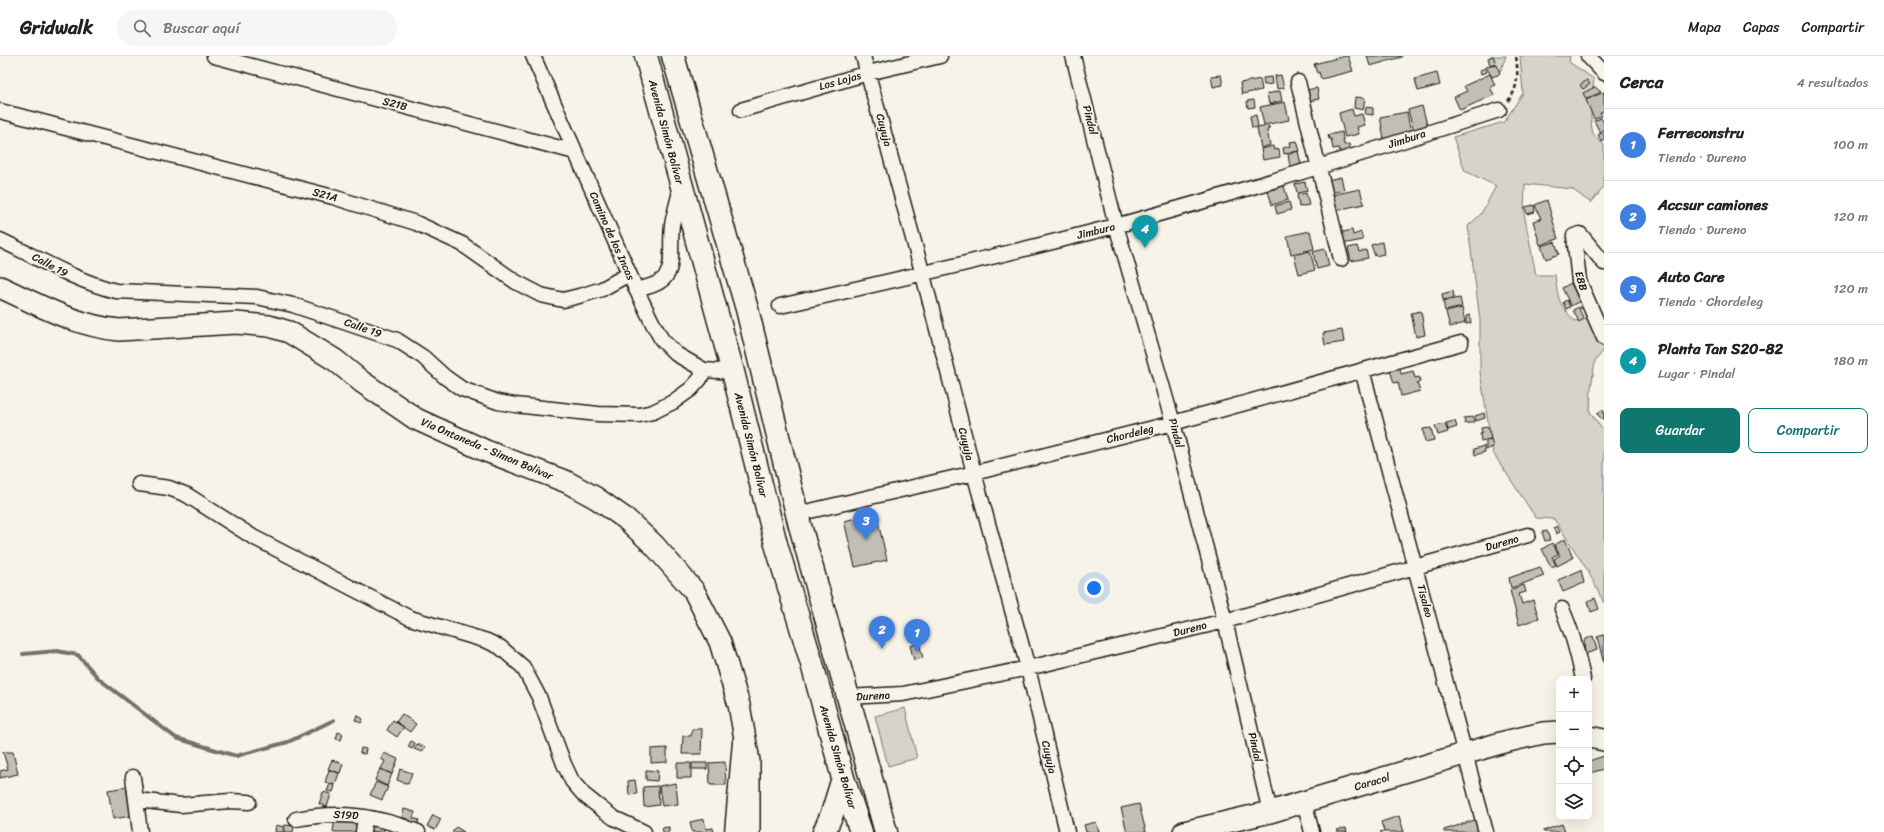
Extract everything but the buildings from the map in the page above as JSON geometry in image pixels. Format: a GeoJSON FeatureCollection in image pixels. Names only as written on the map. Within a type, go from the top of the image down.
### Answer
{"type":"FeatureCollection","features":[{"type":"Feature","properties":{"kind":"highway","name":"Avenida Simón Bolívar"},"geometry":{"type":"LineString","coordinates":[[646,56],[733,372],[776,544],[812,664],[843,778],[861,832]]}},
{"type":"Feature","properties":{"kind":"highway"},"geometry":{"type":"LineString","coordinates":[[673,56],[747,309],[797,514],[886,832]]}},
{"type":"Feature","properties":{"kind":"highway"},"geometry":{"type":"LineString","coordinates":[[824,832],[832,814],[843,778]]}},
{"type":"Feature","properties":{"kind":"street","name":"S21B"},"geometry":{"type":"LineString","coordinates":[[214,56],[575,152]]}},
{"type":"Feature","properties":{"kind":"street","name":"Camino de los Incas"},"geometry":{"type":"LineString","coordinates":[[533,56],[636,289],[662,340],[676,354],[704,370],[733,372]]}},
{"type":"Feature","properties":{"kind":"street","name":"Cuyuja"},"geometry":{"type":"LineString","coordinates":[[863,56],[923,275],[974,473],[1028,668],[1067,832]]}},
{"type":"Feature","properties":{"kind":"street","name":"Los Lojas"},"geometry":{"type":"LineString","coordinates":[[741,110],[868,73],[940,56]]}},
{"type":"Feature","properties":{"kind":"street","name":"Pindal"},"geometry":{"type":"LineString","coordinates":[[1073,56],[1116,226],[1173,423],[1225,621],[1270,812]]}},
{"type":"Feature","properties":{"kind":"street"},"geometry":{"type":"LineString","coordinates":[[1588,56],[1604,73]]}},
{"type":"Feature","properties":{"kind":"street"},"geometry":{"type":"LineString","coordinates":[[1298,82],[1341,259]]}},
{"type":"Feature","properties":{"kind":"street","name":"Jimbura"},"geometry":{"type":"LineString","coordinates":[[780,306],[923,275],[1116,226],[1319,168],[1499,110]]}},
{"type":"Feature","properties":{"kind":"street","name":"S21A"},"geometry":{"type":"LineString","coordinates":[[0,111],[333,197],[416,223],[462,244],[516,282],[541,296],[563,300],[584,296],[602,290],[630,274]]}},
{"type":"Feature","properties":{"kind":"street"},"geometry":{"type":"LineString","coordinates":[[636,289],[653,286],[669,272],[671,260],[672,225],[681,186]]}},
{"type":"Feature","properties":{"kind":"street","name":"E8B"},"geometry":{"type":"LineString","coordinates":[[1604,264],[1580,234],[1574,236],[1579,281],[1604,338]]}},
{"type":"Feature","properties":{"kind":"street","name":"Calle 19"},"geometry":{"type":"LineString","coordinates":[[0,240],[69,275],[95,286],[116,291],[257,297],[292,305],[371,330],[397,340],[423,357],[445,377],[462,389],[504,403],[598,414],[639,415],[653,412],[673,402],[691,389],[700,379],[704,370]]}},
{"type":"Feature","properties":{"kind":"street","name":"Via Ontaneda - Simon Bolivar"},"geometry":{"type":"LineString","coordinates":[[0,287],[78,323],[106,329],[119,330],[236,323],[269,326],[289,332],[335,360],[362,382],[416,419],[486,451],[567,482],[596,498],[626,519],[654,545],[694,591],[720,642],[739,705],[749,761],[749,832]]}},
{"type":"Feature","properties":{"kind":"street","name":"Chordeleg"},"geometry":{"type":"LineString","coordinates":[[797,514],[974,473],[1173,423],[1461,343]]}},
{"type":"Feature","properties":{"kind":"street","name":"Tisaleo"},"geometry":{"type":"LineString","coordinates":[[1362,370],[1486,832]]}},
{"type":"Feature","properties":{"kind":"street"},"geometry":{"type":"LineString","coordinates":[[139,484],[169,488],[187,495],[253,537],[410,618],[500,646],[523,667],[539,697],[564,764],[572,781],[584,795],[614,818],[644,832]]}},
{"type":"Feature","properties":{"kind":"street","name":"Dureno"},"geometry":{"type":"LineString","coordinates":[[847,697],[903,694],[1028,668],[1225,621],[1528,535]]}},
{"type":"Feature","properties":{"kind":"street"},"geometry":{"type":"LineString","coordinates":[[1562,608],[1570,626],[1578,652],[1582,676]]}},
{"type":"Feature","properties":{"kind":"street","name":"Caracol"},"geometry":{"type":"LineString","coordinates":[[1184,832],[1270,812],[1537,734],[1556,732]]}},
{"type":"Feature","properties":{"kind":"street"},"geometry":{"type":"LineString","coordinates":[[732,832],[739,745],[744,735]]}},
{"type":"Feature","properties":{"kind":"street"},"geometry":{"type":"LineString","coordinates":[[1592,738],[1604,740]]}},
{"type":"Feature","properties":{"kind":"street"},"geometry":{"type":"LineString","coordinates":[[133,776],[140,832]]}},
{"type":"Feature","properties":{"kind":"street"},"geometry":{"type":"LineString","coordinates":[[137,800],[181,805],[230,801],[249,802]]}},
{"type":"Feature","properties":{"kind":"street"},"geometry":{"type":"LineString","coordinates":[[1304,802],[1312,832]]}},
{"type":"Feature","properties":{"kind":"street","name":"S19D"},"geometry":{"type":"LineString","coordinates":[[296,819],[331,814],[366,816],[418,832]]}},
{"type":"Feature","properties":{"kind":"street"},"geometry":{"type":"LineString","coordinates":[[363,832],[366,816]]}},
{"type":"Feature","properties":{"kind":"path"},"geometry":{"type":"LineString","coordinates":[[1499,110],[1513,95],[1518,74],[1516,56]]}},
{"type":"Feature","properties":{"kind":"shaded area"},"geometry":{"type":"Polygon","coordinates":[[[1490,56],[1506,56],[1500,72],[1490,56]]]}},
{"type":"Feature","properties":{"kind":"shaded area"},"geometry":{"type":"Polygon","coordinates":[[[1520,56],[1570,56],[1569,62],[1594,79],[1591,122],[1593,133],[1604,145],[1604,187],[1591,203],[1572,189],[1525,184],[1524,213],[1536,275],[1555,275],[1558,295],[1565,310],[1575,321],[1593,317],[1604,345],[1604,350],[1595,361],[1591,388],[1590,412],[1604,432],[1604,603],[1588,571],[1554,519],[1536,518],[1493,453],[1480,372],[1480,320],[1468,226],[1481,214],[1496,186],[1465,171],[1453,137],[1504,122],[1523,93],[1520,56]]]}},
{"type":"Feature","properties":{"kind":"shaded area"},"geometry":{"type":"Polygon","coordinates":[[[905,708],[917,758],[888,766],[875,716],[905,708]]]}},
{"type":"Feature","properties":{"kind":"waterway"},"geometry":{"type":"LineString","coordinates":[[23,654],[57,651],[78,655],[99,679],[176,738],[236,756],[288,742],[334,720]]}},
{"type":"Feature","properties":{"kind":"place","name":"Planta Tan S20-82"},"geometry":{"type":"Point","coordinates":[1145,248]}},
{"type":"Feature","properties":{"kind":"place","name":"Auto Care"},"geometry":{"type":"Point","coordinates":[866,540]}},
{"type":"Feature","properties":{"kind":"place","name":"Accsur camiones"},"geometry":{"type":"Point","coordinates":[882,649]}},
{"type":"Feature","properties":{"kind":"place","name":"Ferreconstru"},"geometry":{"type":"Point","coordinates":[917,652]}}]}
